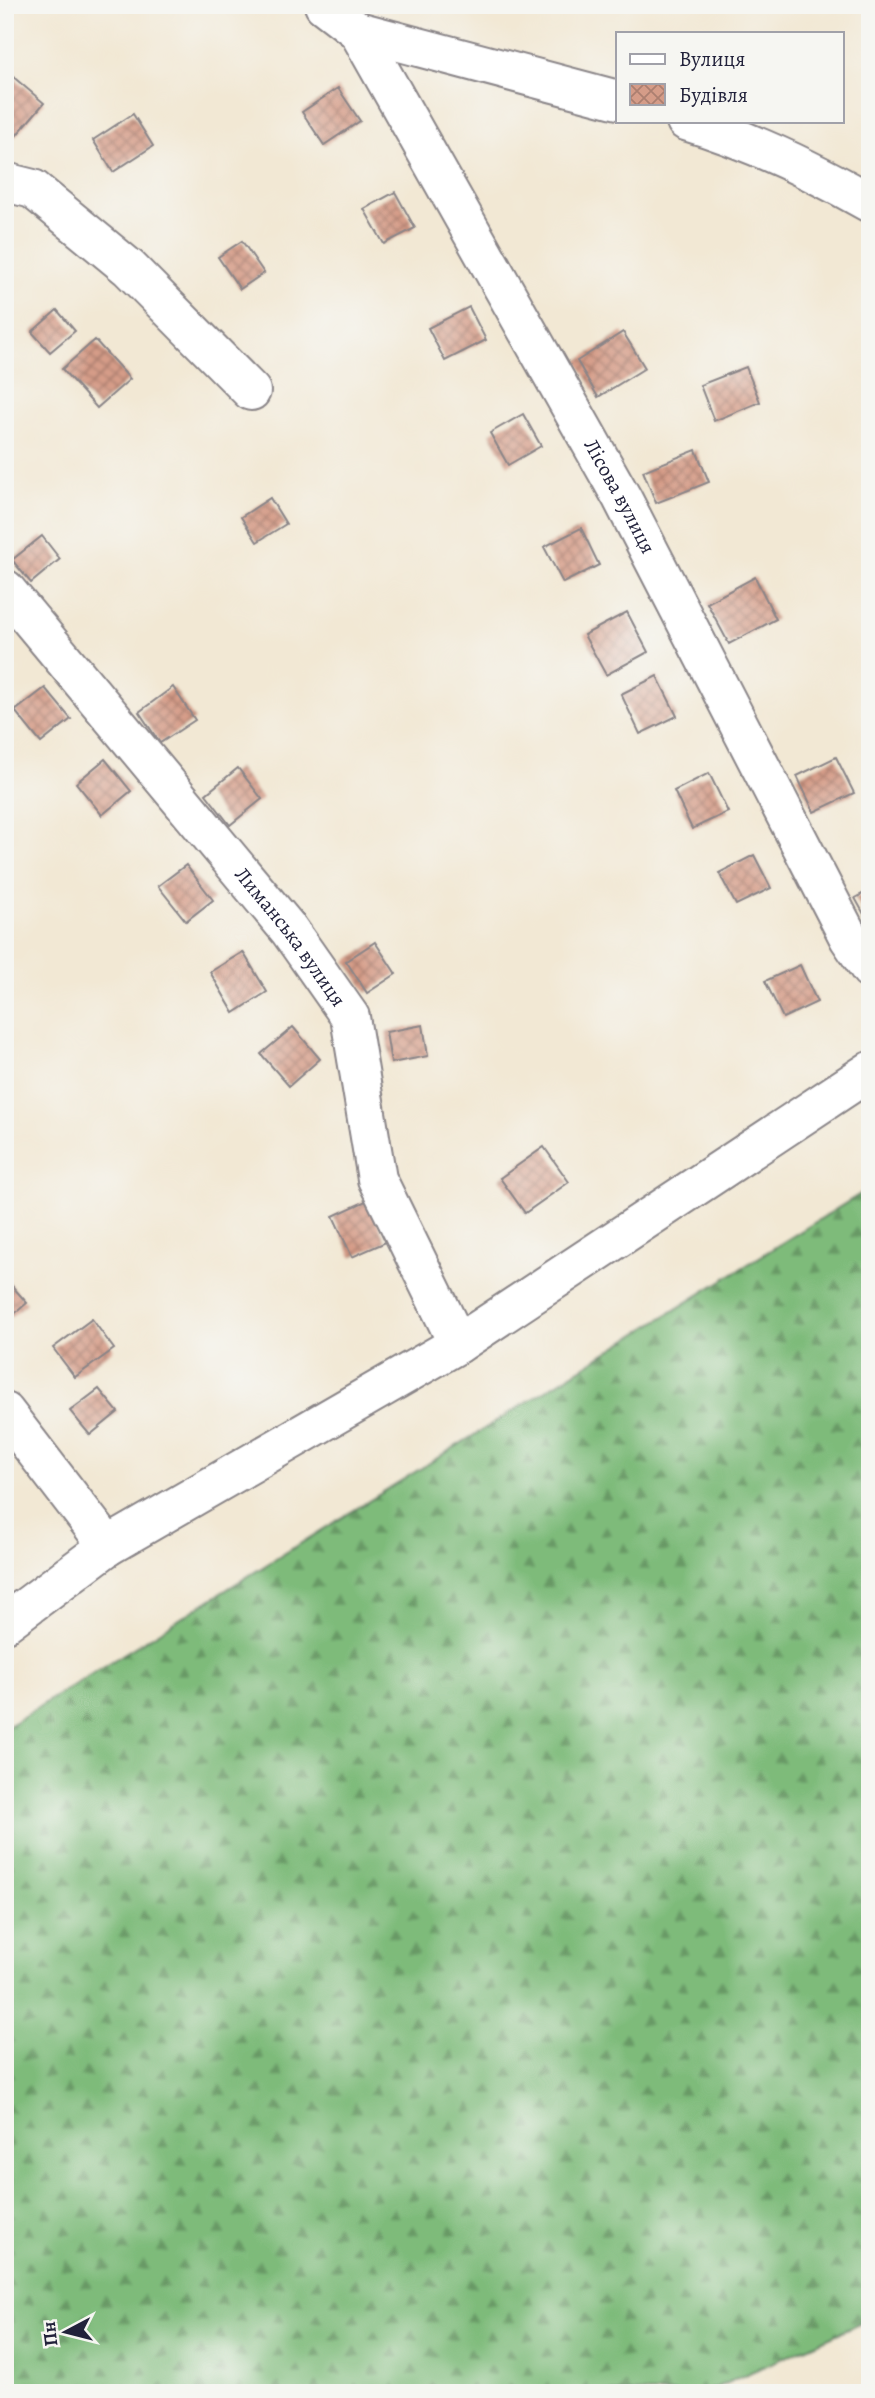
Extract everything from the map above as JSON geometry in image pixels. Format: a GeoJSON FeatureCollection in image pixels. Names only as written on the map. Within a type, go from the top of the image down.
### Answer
{"type":"FeatureCollection","features":[{"type":"Feature","properties":{"kind":"street"},"geometry":{"type":"LineString","coordinates":[[324,5],[358,31],[616,99]]}},
{"type":"Feature","properties":{"kind":"street","name":"Лісова вулиця"},"geometry":{"type":"LineString","coordinates":[[358,31],[622,499],[849,939],[870,969]]}},
{"type":"Feature","properties":{"kind":"street"},"geometry":{"type":"LineString","coordinates":[[689,122],[723,132],[831,181],[870,203]]}},
{"type":"Feature","properties":{"kind":"street"},"geometry":{"type":"LineString","coordinates":[[5,182],[33,189],[129,268],[251,391]]}},
{"type":"Feature","properties":{"kind":"street","name":"Лиманська вулиця"},"geometry":{"type":"LineString","coordinates":[[5,589],[289,930],[350,1017],[377,1179],[458,1344]]}},
{"type":"Feature","properties":{"kind":"street"},"geometry":{"type":"LineString","coordinates":[[5,1623],[108,1546],[458,1344],[870,1071]]}},
{"type":"Feature","properties":{"kind":"street"},"geometry":{"type":"LineString","coordinates":[[5,1412],[108,1546]]}},
{"type":"Feature","properties":{"kind":"green space"},"geometry":{"type":"Polygon","coordinates":[[[870,1188],[870,2319],[704,2393],[5,2393],[5,1728],[870,1188]]]}},
{"type":"Feature","properties":{"kind":"building"},"geometry":{"type":"Polygon","coordinates":[[[11,75],[44,103],[15,137],[5,129],[5,82],[11,75]]]}},
{"type":"Feature","properties":{"kind":"building"},"geometry":{"type":"Polygon","coordinates":[[[338,88],[360,121],[324,145],[302,112],[338,88]]]}},
{"type":"Feature","properties":{"kind":"building"},"geometry":{"type":"Polygon","coordinates":[[[133,114],[153,146],[113,172],[93,140],[133,114]]]}},
{"type":"Feature","properties":{"kind":"building"},"geometry":{"type":"Polygon","coordinates":[[[395,192],[415,228],[384,244],[364,209],[395,192]]]}},
{"type":"Feature","properties":{"kind":"building"},"geometry":{"type":"Polygon","coordinates":[[[242,241],[264,273],[240,289],[218,257],[242,241]]]}},
{"type":"Feature","properties":{"kind":"building"},"geometry":{"type":"Polygon","coordinates":[[[469,307],[486,340],[445,361],[428,328],[469,307]]]}},
{"type":"Feature","properties":{"kind":"building"},"geometry":{"type":"Polygon","coordinates":[[[57,310],[75,331],[50,352],[32,332],[57,310]]]}},
{"type":"Feature","properties":{"kind":"building"},"geometry":{"type":"Polygon","coordinates":[[[623,332],[645,368],[598,397],[577,361],[623,332]]]}},
{"type":"Feature","properties":{"kind":"building"},"geometry":{"type":"Polygon","coordinates":[[[95,340],[130,379],[97,408],[62,369],[95,340]]]}},
{"type":"Feature","properties":{"kind":"building"},"geometry":{"type":"Polygon","coordinates":[[[746,367],[760,402],[714,421],[700,385],[746,367]]]}},
{"type":"Feature","properties":{"kind":"building"},"geometry":{"type":"Polygon","coordinates":[[[523,414],[541,446],[508,465],[490,433],[523,414]]]}},
{"type":"Feature","properties":{"kind":"building"},"geometry":{"type":"Polygon","coordinates":[[[696,450],[709,482],[656,503],[643,471],[696,450]]]}},
{"type":"Feature","properties":{"kind":"building"},"geometry":{"type":"Polygon","coordinates":[[[270,498],[286,524],[257,542],[241,517],[270,498]]]}},
{"type":"Feature","properties":{"kind":"building"},"geometry":{"type":"Polygon","coordinates":[[[581,528],[599,565],[563,583],[544,547],[581,528]]]}},
{"type":"Feature","properties":{"kind":"building"},"geometry":{"type":"Polygon","coordinates":[[[42,536],[60,559],[31,583],[12,560],[42,536]]]}},
{"type":"Feature","properties":{"kind":"building"},"geometry":{"type":"Polygon","coordinates":[[[755,577],[776,619],[729,644],[707,603],[755,577]]]}},
{"type":"Feature","properties":{"kind":"building"},"geometry":{"type":"Polygon","coordinates":[[[627,612],[648,652],[606,675],[584,635],[627,612]]]}},
{"type":"Feature","properties":{"kind":"building"},"geometry":{"type":"Polygon","coordinates":[[[657,676],[677,716],[640,734],[621,694],[657,676]]]}},
{"type":"Feature","properties":{"kind":"building"},"geometry":{"type":"Polygon","coordinates":[[[173,687],[195,720],[160,743],[139,712],[173,687]]]}},
{"type":"Feature","properties":{"kind":"building"},"geometry":{"type":"Polygon","coordinates":[[[45,688],[71,719],[41,743],[15,711],[45,688]]]}},
{"type":"Feature","properties":{"kind":"building"},"geometry":{"type":"Polygon","coordinates":[[[836,757],[854,793],[814,812],[797,776],[836,757]]]}},
{"type":"Feature","properties":{"kind":"building"},"geometry":{"type":"Polygon","coordinates":[[[105,759],[131,791],[102,815],[76,783],[105,759]]]}},
{"type":"Feature","properties":{"kind":"building"},"geometry":{"type":"Polygon","coordinates":[[[238,768],[262,799],[230,825],[206,794],[238,768]]]}},
{"type":"Feature","properties":{"kind":"building"},"geometry":{"type":"Polygon","coordinates":[[[709,773],[728,812],[692,829],[674,791],[709,773]]]}},
{"type":"Feature","properties":{"kind":"building"},"geometry":{"type":"Polygon","coordinates":[[[754,855],[771,888],[736,905],[719,873],[754,855]]]}},
{"type":"Feature","properties":{"kind":"building"},"geometry":{"type":"Polygon","coordinates":[[[186,865],[213,900],[186,921],[158,886],[186,865]]]}},
{"type":"Feature","properties":{"kind":"building"},"geometry":{"type":"Polygon","coordinates":[[[870,890],[870,925],[855,898],[870,890]]]}},
{"type":"Feature","properties":{"kind":"building"},"geometry":{"type":"Polygon","coordinates":[[[375,942],[396,974],[367,993],[346,961],[375,942]]]}},
{"type":"Feature","properties":{"kind":"building"},"geometry":{"type":"Polygon","coordinates":[[[243,952],[267,992],[234,1013],[210,972],[243,952]]]}},
{"type":"Feature","properties":{"kind":"building"},"geometry":{"type":"Polygon","coordinates":[[[800,965],[817,1002],[783,1018],[765,981],[800,965]]]}},
{"type":"Feature","properties":{"kind":"building"},"geometry":{"type":"Polygon","coordinates":[[[423,1025],[428,1056],[391,1063],[386,1032],[423,1025]]]}},
{"type":"Feature","properties":{"kind":"building"},"geometry":{"type":"Polygon","coordinates":[[[293,1027],[320,1059],[289,1086],[261,1054],[293,1027]]]}},
{"type":"Feature","properties":{"kind":"building"},"geometry":{"type":"Polygon","coordinates":[[[544,1147],[569,1182],[525,1213],[500,1178],[544,1147]]]}},
{"type":"Feature","properties":{"kind":"building"},"geometry":{"type":"Polygon","coordinates":[[[368,1200],[386,1242],[352,1257],[333,1216],[368,1200]]]}},
{"type":"Feature","properties":{"kind":"building"},"geometry":{"type":"Polygon","coordinates":[[[5,1278],[27,1303],[5,1322],[5,1278]]]}},
{"type":"Feature","properties":{"kind":"building"},"geometry":{"type":"Polygon","coordinates":[[[92,1319],[114,1349],[75,1377],[53,1348],[92,1319]]]}},
{"type":"Feature","properties":{"kind":"building"},"geometry":{"type":"Polygon","coordinates":[[[99,1389],[118,1412],[90,1435],[70,1411],[99,1389]]]}}]}
